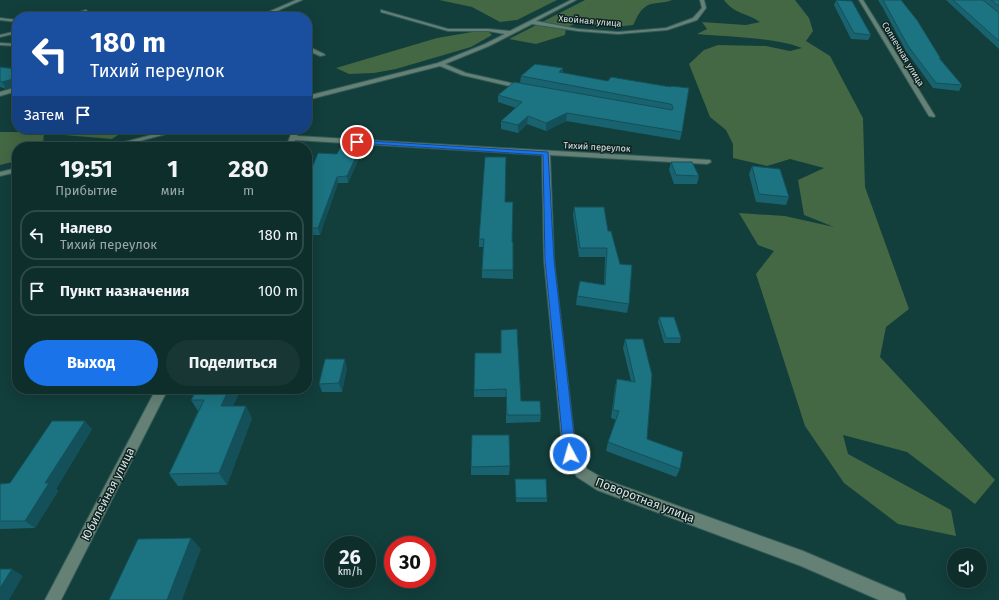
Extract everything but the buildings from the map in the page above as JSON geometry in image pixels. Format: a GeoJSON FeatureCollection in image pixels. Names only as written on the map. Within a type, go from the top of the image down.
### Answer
{"type":"FeatureCollection","features":[{"type":"Feature","properties":{"kind":"street"},"geometry":{"type":"LineString","coordinates":[[271,12],[300,0]]}},
{"type":"Feature","properties":{"kind":"street"},"geometry":{"type":"LineString","coordinates":[[312,97],[440,64],[512,33],[574,0]]}},
{"type":"Feature","properties":{"kind":"street","name":"Хвойная улица"},"geometry":{"type":"LineString","coordinates":[[532,22],[578,30],[618,33],[668,29],[695,18],[704,8],[702,0]]}},
{"type":"Feature","properties":{"kind":"street","name":"Солнечная улица"},"geometry":{"type":"LineString","coordinates":[[861,0],[932,116]]}},
{"type":"Feature","properties":{"kind":"street"},"geometry":{"type":"LineString","coordinates":[[384,10],[448,30],[488,30],[512,33]]}},
{"type":"Feature","properties":{"kind":"street"},"geometry":{"type":"LineString","coordinates":[[0,19],[12,20]]}},
{"type":"Feature","properties":{"kind":"street"},"geometry":{"type":"LineString","coordinates":[[0,36],[12,33]]}},
{"type":"Feature","properties":{"kind":"street"},"geometry":{"type":"LineString","coordinates":[[0,44],[12,45]]}},
{"type":"Feature","properties":{"kind":"street"},"geometry":{"type":"LineString","coordinates":[[312,50],[322,55]]}},
{"type":"Feature","properties":{"kind":"street"},"geometry":{"type":"LineString","coordinates":[[440,64],[464,74],[487,81],[532,89]]}},
{"type":"Feature","properties":{"kind":"street"},"geometry":{"type":"LineString","coordinates":[[0,94],[12,90]]}},
{"type":"Feature","properties":{"kind":"street"},"geometry":{"type":"LineString","coordinates":[[129,142],[162,134]]}},
{"type":"Feature","properties":{"kind":"street"},"geometry":{"type":"LineString","coordinates":[[291,142],[294,134]]}},
{"type":"Feature","properties":{"kind":"street","name":"Тихий переулок"},"geometry":{"type":"LineString","coordinates":[[293,138],[707,162]]}},
{"type":"Feature","properties":{"kind":"street","name":"Поворотная улица"},"geometry":{"type":"LineString","coordinates":[[546,153],[550,260],[570,454],[582,473],[602,485],[803,559],[898,600]]}},
{"type":"Feature","properties":{"kind":"street"},"geometry":{"type":"LineString","coordinates":[[0,174],[12,171]]}},
{"type":"Feature","properties":{"kind":"street","name":"Юбилейная улица"},"geometry":{"type":"LineString","coordinates":[[53,600],[159,394]]}},
{"type":"Feature","properties":{"kind":"green space"},"geometry":{"type":"Polygon","coordinates":[[[439,0],[557,0],[517,20],[500,22],[472,7],[439,0]]]}},
{"type":"Feature","properties":{"kind":"green space"},"geometry":{"type":"Polygon","coordinates":[[[585,0],[672,0],[650,4],[642,9],[633,25],[616,27],[576,23],[566,28],[565,35],[536,44],[509,39],[585,0]]]}},
{"type":"Feature","properties":{"kind":"green space"},"geometry":{"type":"Polygon","coordinates":[[[724,0],[795,0],[809,18],[813,31],[806,41],[830,56],[863,118],[865,187],[909,309],[886,327],[880,357],[995,480],[975,504],[907,452],[843,435],[848,454],[951,510],[956,536],[898,524],[844,483],[805,426],[756,274],[774,251],[758,245],[739,213],[785,216],[834,227],[804,215],[798,180],[824,168],[790,159],[767,166],[733,158],[733,144],[726,130],[710,117],[689,64],[704,50],[718,45],[766,46],[790,51],[802,48],[791,44],[750,38],[697,34],[707,29],[702,22],[746,25],[760,22],[736,11],[724,0]]]}},
{"type":"Feature","properties":{"kind":"green space"},"geometry":{"type":"Polygon","coordinates":[[[478,31],[489,32],[492,35],[471,47],[396,69],[374,73],[349,74],[336,68],[437,38],[478,31]]]}},
{"type":"Feature","properties":{"kind":"green space"},"geometry":{"type":"Polygon","coordinates":[[[0,132],[12,132],[12,134],[44,134],[43,142],[12,142],[12,162],[0,165],[0,132]]]}},
{"type":"Feature","properties":{"kind":"green space"},"geometry":{"type":"Polygon","coordinates":[[[64,134],[120,134],[112,139],[64,134]]]}},
{"type":"Feature","properties":{"kind":"route"},"geometry":{"type":"LineString","coordinates":[[357,142],[546,153],[550,260],[570,454]]}}]}
